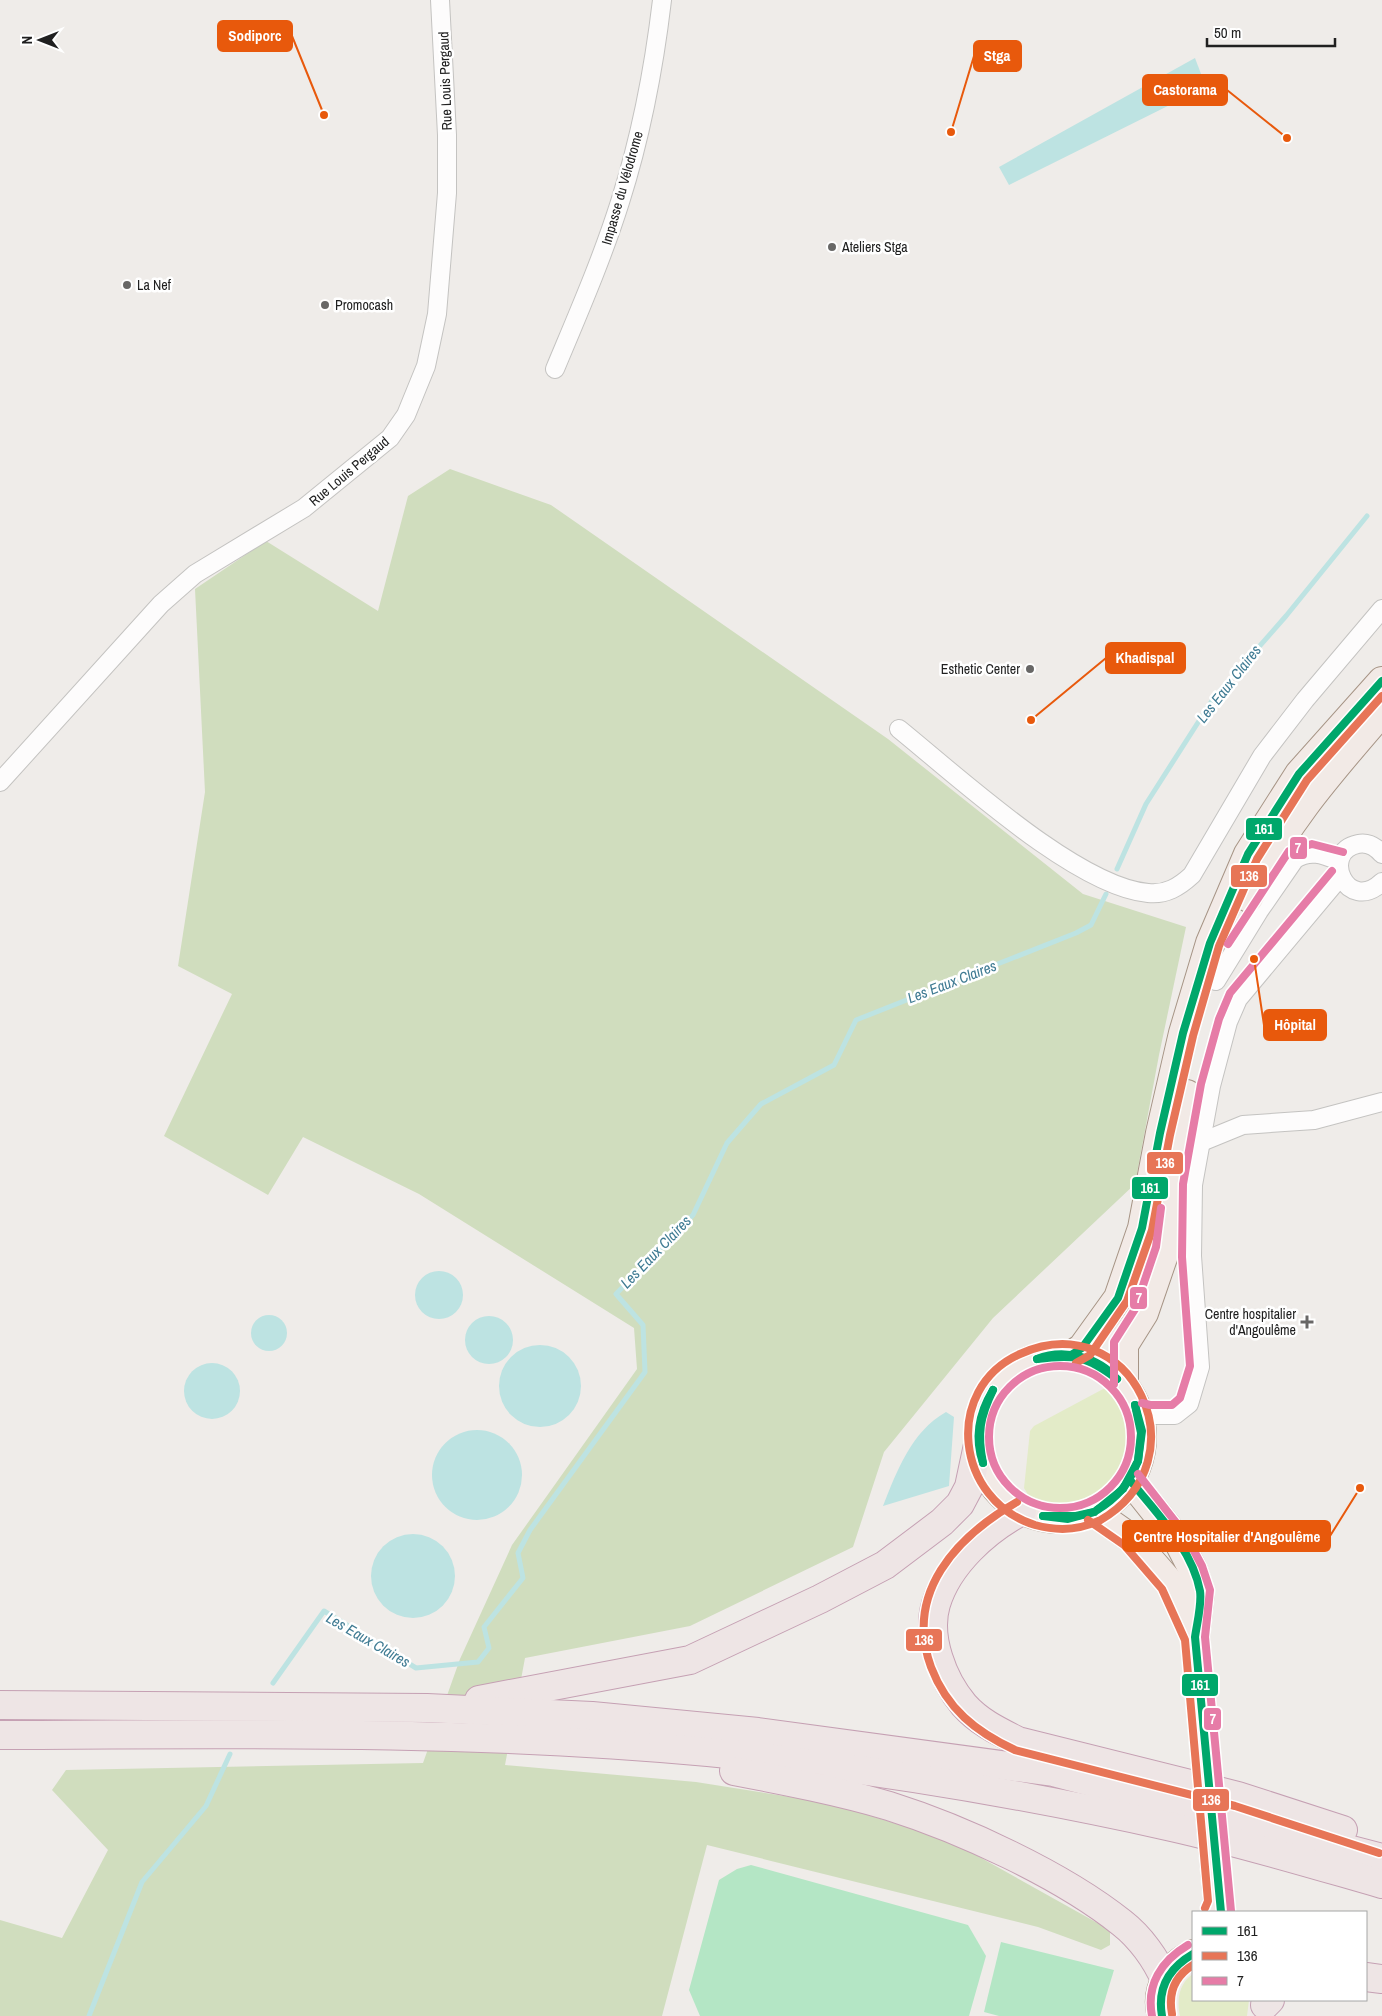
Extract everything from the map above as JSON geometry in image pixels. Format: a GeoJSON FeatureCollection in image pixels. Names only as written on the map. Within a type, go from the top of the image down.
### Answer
{"type":"FeatureCollection","features":[{"type":"Feature","properties":{"kind":"highway"},"geometry":{"type":"LineString","coordinates":[[426,1708],[576,1683],[690,1660],[820,1599],[885,1565],[942,1522],[960,1504],[969,1487],[978,1445]]}},
{"type":"Feature","properties":{"kind":"highway"},"geometry":{"type":"LineString","coordinates":[[1022,1511],[996,1525],[984,1535],[944,1585],[935,1606],[934,1630],[938,1655],[948,1681],[964,1705],[985,1724],[1018,1741],[1238,1796],[1382,1844]]}},
{"type":"Feature","properties":{"kind":"highway"},"geometry":{"type":"LineString","coordinates":[[0,1705],[426,1708],[592,1716],[748,1731],[1053,1772],[1382,1858]]}},
{"type":"Feature","properties":{"kind":"highway"},"geometry":{"type":"LineString","coordinates":[[0,1736],[226,1734],[466,1736],[706,1752],[877,1772],[1069,1805],[1174,1828],[1382,1884]]}},
{"type":"Feature","properties":{"kind":"highway"},"geometry":{"type":"LineString","coordinates":[[706,1752],[730,1770],[826,1789],[890,1807],[957,1832],[1037,1869],[1124,1924],[1159,1965],[1165,1980]]}},
{"type":"Feature","properties":{"kind":"highway"},"geometry":{"type":"LineString","coordinates":[[1367,1977],[1382,1979]]}},
{"type":"Feature","properties":{"kind":"main road"},"geometry":{"type":"LineString","coordinates":[[1071,1355],[1082,1348],[1118,1298],[1142,1228],[1160,1133],[1183,1033],[1210,943],[1248,854],[1299,774],[1382,681]]}},
{"type":"Feature","properties":{"kind":"main road"},"geometry":{"type":"LineString","coordinates":[[1124,1384],[1124,1345],[1144,1313],[1166,1249],[1185,1100],[1216,981],[1263,866],[1316,787],[1382,712]]}},
{"type":"Feature","properties":{"kind":"main road"},"geometry":{"type":"LineString","coordinates":[[1046,1355],[1071,1355],[1090,1360],[1102,1366],[1124,1384],[1139,1412],[1142,1446],[1138,1464],[1130,1480],[1115,1499],[1094,1512],[1076,1518],[1058,1520],[1022,1511],[1000,1494],[985,1472],[978,1445],[979,1420],[988,1397],[1003,1377],[1023,1363],[1046,1355]]}},
{"type":"Feature","properties":{"kind":"main road"},"geometry":{"type":"LineString","coordinates":[[1130,1480],[1177,1539],[1193,1570],[1200,1592],[1195,1637],[1218,1909]]}},
{"type":"Feature","properties":{"kind":"main road"},"geometry":{"type":"LineString","coordinates":[[1094,1512],[1131,1538],[1171,1584],[1195,1637]]}},
{"type":"Feature","properties":{"kind":"main road"},"geometry":{"type":"LineString","coordinates":[[1162,2016],[1160,1995],[1165,1980],[1172,1968],[1192,1954]]}},
{"type":"Feature","properties":{"kind":"street","name":"Rue Louis Pergaud"},"geometry":{"type":"LineString","coordinates":[[0,782],[161,604],[195,574],[304,508],[390,438],[406,415],[426,366],[437,314],[447,193],[447,135],[440,0]]}},
{"type":"Feature","properties":{"kind":"street","name":"Impasse du Vélodrome"},"geometry":{"type":"LineString","coordinates":[[555,369],[592,282],[626,183],[656,48],[662,0]]}},
{"type":"Feature","properties":{"kind":"street"},"geometry":{"type":"LineString","coordinates":[[899,729],[1005,815],[1068,860],[1131,890],[1149,894],[1166,892],[1180,886],[1192,875],[1262,756],[1305,700],[1382,609]]}},
{"type":"Feature","properties":{"kind":"street"},"geometry":{"type":"LineString","coordinates":[[1139,1412],[1148,1415],[1174,1415],[1189,1404],[1200,1367],[1191,1216],[1199,1142],[1228,1022],[1238,998],[1340,869],[1346,851],[1356,844],[1368,844],[1382,854]]}},
{"type":"Feature","properties":{"kind":"street"},"geometry":{"type":"LineString","coordinates":[[1216,981],[1295,859],[1304,853],[1317,853],[1340,869],[1347,886],[1362,892],[1370,890],[1382,882]]}},
{"type":"Feature","properties":{"kind":"street"},"geometry":{"type":"LineString","coordinates":[[1199,1142],[1243,1125],[1314,1120],[1382,1102]]}},
{"type":"Feature","properties":{"kind":"green space"},"geometry":{"type":"Polygon","coordinates":[[[450,469],[551,505],[888,739],[1083,894],[1186,927],[1159,1055],[1135,1184],[993,1318],[884,1452],[853,1547],[690,1626],[525,1658],[505,1765],[696,1782],[829,1803],[949,1840],[1110,1930],[1110,1945],[1101,1950],[1038,1927],[707,1845],[662,2016],[0,2016],[0,1920],[62,1938],[108,1850],[52,1790],[66,1770],[423,1763],[460,1659],[512,1545],[637,1369],[634,1328],[419,1194],[303,1137],[268,1195],[164,1136],[232,994],[178,966],[205,792],[195,589],[266,541],[378,611],[408,496],[450,469]]]}},
{"type":"Feature","properties":{"kind":"green space"},"geometry":{"type":"Polygon","coordinates":[[[1105,1388],[1121,1410],[1127,1422],[1129,1435],[1124,1463],[1117,1474],[1108,1485],[1084,1500],[1056,1504],[1030,1498],[1024,1488],[1030,1431],[1034,1426],[1105,1388]]]}},
{"type":"Feature","properties":{"kind":"green space"},"geometry":{"type":"Polygon","coordinates":[[[751,1865],[968,1925],[986,1956],[969,2016],[700,2016],[689,1990],[719,1880],[737,1869],[751,1865]]]}},
{"type":"Feature","properties":{"kind":"green space"},"geometry":{"type":"Polygon","coordinates":[[[1001,1942],[1114,1970],[1100,2016],[999,2016],[984,2012],[1001,1942]]]}},
{"type":"Feature","properties":{"kind":"green space"},"geometry":{"type":"Polygon","coordinates":[[[1192,1975],[1192,2001],[1249,2001],[1247,2016],[1180,2016],[1180,1993],[1188,1978],[1192,1975]]]}},
{"type":"Feature","properties":{"kind":"water"},"geometry":{"type":"Polygon","coordinates":[[[1195,58],[1206,87],[1009,185],[999,167],[1195,58]]]}},
{"type":"Feature","properties":{"kind":"water"},"geometry":{"type":"Polygon","coordinates":[[[439,1271],[448,1273],[456,1278],[461,1286],[463,1295],[461,1304],[456,1312],[448,1317],[439,1319],[430,1317],[422,1312],[417,1304],[415,1295],[417,1286],[422,1278],[430,1273],[439,1271]]]}},
{"type":"Feature","properties":{"kind":"water"},"geometry":{"type":"Polygon","coordinates":[[[269,1315],[276,1316],[282,1320],[286,1326],[286,1340],[282,1346],[276,1350],[269,1351],[262,1350],[256,1346],[252,1340],[251,1333],[252,1326],[256,1320],[262,1316],[269,1315]]]}},
{"type":"Feature","properties":{"kind":"water"},"geometry":{"type":"Polygon","coordinates":[[[489,1316],[498,1318],[506,1323],[511,1331],[513,1340],[511,1349],[506,1357],[498,1362],[489,1364],[480,1362],[472,1357],[467,1349],[465,1340],[467,1331],[472,1323],[480,1318],[489,1316]]]}},
{"type":"Feature","properties":{"kind":"water"},"geometry":{"type":"Polygon","coordinates":[[[540,1345],[556,1348],[569,1357],[578,1370],[581,1386],[578,1402],[569,1415],[556,1424],[540,1427],[524,1424],[511,1415],[502,1402],[499,1386],[502,1370],[511,1357],[524,1348],[540,1345]]]}},
{"type":"Feature","properties":{"kind":"water"},"geometry":{"type":"Polygon","coordinates":[[[207,1363],[217,1363],[232,1371],[238,1380],[240,1391],[238,1402],[232,1411],[217,1419],[207,1419],[196,1414],[189,1407],[184,1396],[184,1386],[189,1375],[196,1368],[207,1363]]]}},
{"type":"Feature","properties":{"kind":"water"},"geometry":{"type":"Polygon","coordinates":[[[946,1412],[954,1417],[949,1486],[883,1506],[900,1466],[914,1441],[934,1420],[946,1412]]]}},
{"type":"Feature","properties":{"kind":"water"},"geometry":{"type":"Polygon","coordinates":[[[477,1430],[494,1434],[509,1443],[518,1458],[522,1475],[518,1492],[509,1507],[494,1516],[477,1520],[460,1516],[445,1507],[436,1492],[432,1475],[436,1458],[445,1443],[460,1434],[477,1430]]]}},
{"type":"Feature","properties":{"kind":"water"},"geometry":{"type":"Polygon","coordinates":[[[405,1534],[421,1534],[437,1541],[448,1552],[455,1568],[452,1592],[443,1606],[437,1611],[421,1618],[405,1618],[389,1611],[378,1600],[371,1584],[371,1568],[378,1552],[389,1541],[405,1534]]]}},
{"type":"Feature","properties":{"kind":"waterway","name":"Les Eaux Claires"},"geometry":{"type":"LineString","coordinates":[[1117,869],[1146,804],[1213,699],[1286,616],[1367,516]]}},
{"type":"Feature","properties":{"kind":"waterway","name":"Les Eaux Claires"},"geometry":{"type":"LineString","coordinates":[[273,1683],[324,1611],[416,1668],[478,1662],[489,1648],[484,1627],[523,1578],[518,1553],[530,1530],[645,1372],[643,1325],[616,1294],[693,1215],[727,1143],[761,1104],[834,1065],[856,1020],[1076,933],[1091,925],[1106,894]]}},
{"type":"Feature","properties":{"kind":"waterway","name":"Les Eaux Claires"},"geometry":{"type":"LineString","coordinates":[[89,2016],[142,1882],[206,1806],[230,1754]]}},
{"type":"Feature","properties":{"kind":"transit line","name":"161"},"geometry":{"type":"LineString","coordinates":[[1071,1355],[1082,1348],[1118,1298],[1142,1228],[1160,1133],[1183,1033],[1210,943],[1248,854],[1299,774],[1382,681]]}},
{"type":"Feature","properties":{"kind":"transit line","name":"136"},"geometry":{"type":"LineString","coordinates":[[1076,1363],[1090,1355],[1127,1301],[1152,1230],[1170,1135],[1193,1036],[1219,946],[1257,859],[1307,780],[1382,696]]}},
{"type":"Feature","properties":{"kind":"transit line","name":"7"},"geometry":{"type":"LineString","coordinates":[[1228,944],[1289,851],[1312,844],[1343,852]]}},
{"type":"Feature","properties":{"kind":"transit line","name":"7"},"geometry":{"type":"LineString","coordinates":[[1142,1403],[1172,1405],[1180,1398],[1190,1366],[1182,1257],[1183,1184],[1201,1084],[1219,1019],[1230,993],[1332,871]]}},
{"type":"Feature","properties":{"kind":"transit line","name":"7"},"geometry":{"type":"LineString","coordinates":[[1114,1384],[1114,1342],[1135,1309],[1156,1247],[1161,1208]]}},
{"type":"Feature","properties":{"kind":"transit line","name":"136"},"geometry":{"type":"LineString","coordinates":[[1098,1521],[1082,1527],[1067,1529],[1035,1525],[1008,1512],[988,1493],[975,1470],[969,1444],[970,1417],[978,1392],[995,1370],[1020,1354],[1059,1344],[1094,1350],[1122,1369],[1141,1396],[1150,1428],[1148,1462],[1131,1494],[1099,1521]]}},
{"type":"Feature","properties":{"kind":"transit line","name":"161"},"geometry":{"type":"LineString","coordinates":[[1037,1359],[1058,1354],[1080,1357],[1100,1365],[1117,1379]]}},
{"type":"Feature","properties":{"kind":"transit line","name":"161"},"geometry":{"type":"LineString","coordinates":[[1037,1359],[1080,1358],[1097,1365],[1117,1379]]}},
{"type":"Feature","properties":{"kind":"transit line","name":"7"},"geometry":{"type":"LineString","coordinates":[[1060,1366],[1074,1367],[1087,1371],[1110,1387],[1126,1410],[1130,1423],[1131,1437],[1130,1451],[1126,1464],[1110,1487],[1087,1503],[1074,1507],[1060,1508],[1046,1507],[1033,1503],[1010,1487],[994,1464],[990,1451],[989,1437],[990,1423],[994,1410],[1010,1387],[1033,1371],[1046,1367],[1060,1366]]}},
{"type":"Feature","properties":{"kind":"transit line","name":"161"},"geometry":{"type":"LineString","coordinates":[[983,1463],[979,1444],[979,1425],[984,1407],[993,1390]]}},
{"type":"Feature","properties":{"kind":"transit line","name":"161"},"geometry":{"type":"LineString","coordinates":[[983,1463],[980,1443],[981,1425],[993,1390]]}},
{"type":"Feature","properties":{"kind":"transit line","name":"161"},"geometry":{"type":"LineString","coordinates":[[1135,1405],[1142,1431],[1138,1461]]}},
{"type":"Feature","properties":{"kind":"transit line","name":"161"},"geometry":{"type":"LineString","coordinates":[[1135,1405],[1141,1433],[1138,1461]]}},
{"type":"Feature","properties":{"kind":"transit line","name":"161"},"geometry":{"type":"LineString","coordinates":[[1097,1510],[1123,1489],[1137,1463]]}},
{"type":"Feature","properties":{"kind":"transit line","name":"161"},"geometry":{"type":"LineString","coordinates":[[1097,1510],[1111,1501],[1122,1490],[1137,1463]]}},
{"type":"Feature","properties":{"kind":"transit line","name":"7"},"geometry":{"type":"LineString","coordinates":[[1138,1474],[1185,1534],[1202,1566],[1210,1590],[1205,1637],[1231,1911]]}},
{"type":"Feature","properties":{"kind":"transit line","name":"161"},"geometry":{"type":"LineString","coordinates":[[1130,1480],[1181,1546],[1196,1575],[1200,1591],[1200,1608],[1195,1637],[1221,1911]]}},
{"type":"Feature","properties":{"kind":"transit line","name":"136"},"geometry":{"type":"LineString","coordinates":[[1017,1502],[974,1532],[956,1550],[941,1570],[930,1592],[924,1615],[924,1640],[931,1667],[945,1695],[964,1718],[988,1735],[1015,1750],[1235,1806],[1379,1853]]}},
{"type":"Feature","properties":{"kind":"transit line","name":"161"},"geometry":{"type":"LineString","coordinates":[[1043,1516],[1076,1516],[1094,1512]]}},
{"type":"Feature","properties":{"kind":"transit line","name":"161"},"geometry":{"type":"LineString","coordinates":[[1043,1516],[1068,1519],[1094,1512]]}},
{"type":"Feature","properties":{"kind":"transit line","name":"136"},"geometry":{"type":"LineString","coordinates":[[1088,1520],[1124,1545],[1162,1589],[1185,1640],[1208,1901],[1205,1908]]}},
{"type":"Feature","properties":{"kind":"transit line","name":"7"},"geometry":{"type":"LineString","coordinates":[[1152,2016],[1151,1994],[1158,1975],[1170,1958],[1188,1945]]}},
{"type":"Feature","properties":{"kind":"transit line","name":"161"},"geometry":{"type":"LineString","coordinates":[[1162,2016],[1161,1996],[1163,1988],[1171,1972],[1192,1955]]}},
{"type":"Feature","properties":{"kind":"transit line","name":"136"},"geometry":{"type":"LineString","coordinates":[[1172,2014],[1171,1999],[1174,1986],[1182,1974],[1192,1966]]}},
{"type":"Feature","properties":{"kind":"place","name":"Sodiporc"},"geometry":{"type":"Point","coordinates":[324,115]}},
{"type":"Feature","properties":{"kind":"place","name":"Stga"},"geometry":{"type":"Point","coordinates":[951,132]}},
{"type":"Feature","properties":{"kind":"place","name":"Castorama"},"geometry":{"type":"Point","coordinates":[1287,138]}},
{"type":"Feature","properties":{"kind":"place","name":"Ateliers Stga"},"geometry":{"type":"Point","coordinates":[832,247]}},
{"type":"Feature","properties":{"kind":"place","name":"La Nef"},"geometry":{"type":"Point","coordinates":[127,285]}},
{"type":"Feature","properties":{"kind":"place","name":"Promocash"},"geometry":{"type":"Point","coordinates":[325,305]}},
{"type":"Feature","properties":{"kind":"place","name":"Esthetic Center"},"geometry":{"type":"Point","coordinates":[1030,669]}},
{"type":"Feature","properties":{"kind":"place","name":"Khadispal"},"geometry":{"type":"Point","coordinates":[1031,720]}},
{"type":"Feature","properties":{"kind":"place","name":"Hôpital"},"geometry":{"type":"Point","coordinates":[1254,959]}},
{"type":"Feature","properties":{"kind":"place","name":"Centre hospitalier d'Angoulême"},"geometry":{"type":"Point","coordinates":[1307,1322]}},
{"type":"Feature","properties":{"kind":"place","name":"Centre Hospitalier d'Angoulême"},"geometry":{"type":"Point","coordinates":[1360,1488]}}]}
